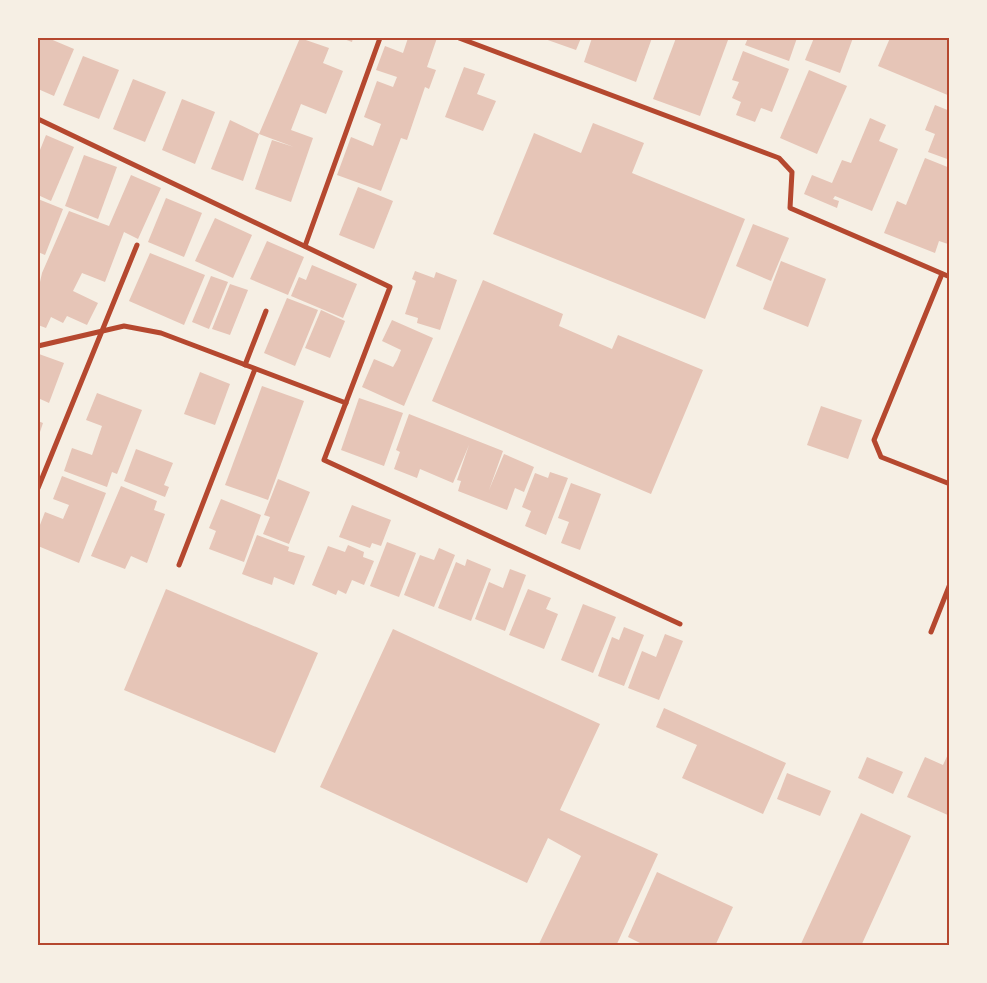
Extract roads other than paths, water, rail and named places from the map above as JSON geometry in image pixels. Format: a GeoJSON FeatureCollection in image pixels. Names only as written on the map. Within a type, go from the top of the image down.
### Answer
{"type":"FeatureCollection","features":[{"type":"Feature","properties":{"kind":"street"},"geometry":{"type":"LineString","coordinates":[[304,246],[380,38]]}},
{"type":"Feature","properties":{"kind":"street"},"geometry":{"type":"LineString","coordinates":[[459,38],[778,158],[792,172],[790,208],[950,277]]}},
{"type":"Feature","properties":{"kind":"street"},"geometry":{"type":"LineString","coordinates":[[38,119],[390,286],[324,460],[680,624]]}},
{"type":"Feature","properties":{"kind":"street"},"geometry":{"type":"LineString","coordinates":[[38,488],[137,245]]}},
{"type":"Feature","properties":{"kind":"street"},"geometry":{"type":"LineString","coordinates":[[942,274],[874,440],[881,457],[950,484]]}},
{"type":"Feature","properties":{"kind":"street"},"geometry":{"type":"LineString","coordinates":[[245,365],[266,311]]}},
{"type":"Feature","properties":{"kind":"street"},"geometry":{"type":"LineString","coordinates":[[38,346],[124,326],[161,334],[346,403]]}},
{"type":"Feature","properties":{"kind":"street"},"geometry":{"type":"LineString","coordinates":[[178,565],[255,369]]}},
{"type":"Feature","properties":{"kind":"street"},"geometry":{"type":"LineString","coordinates":[[930,632],[950,584]]}}]}
